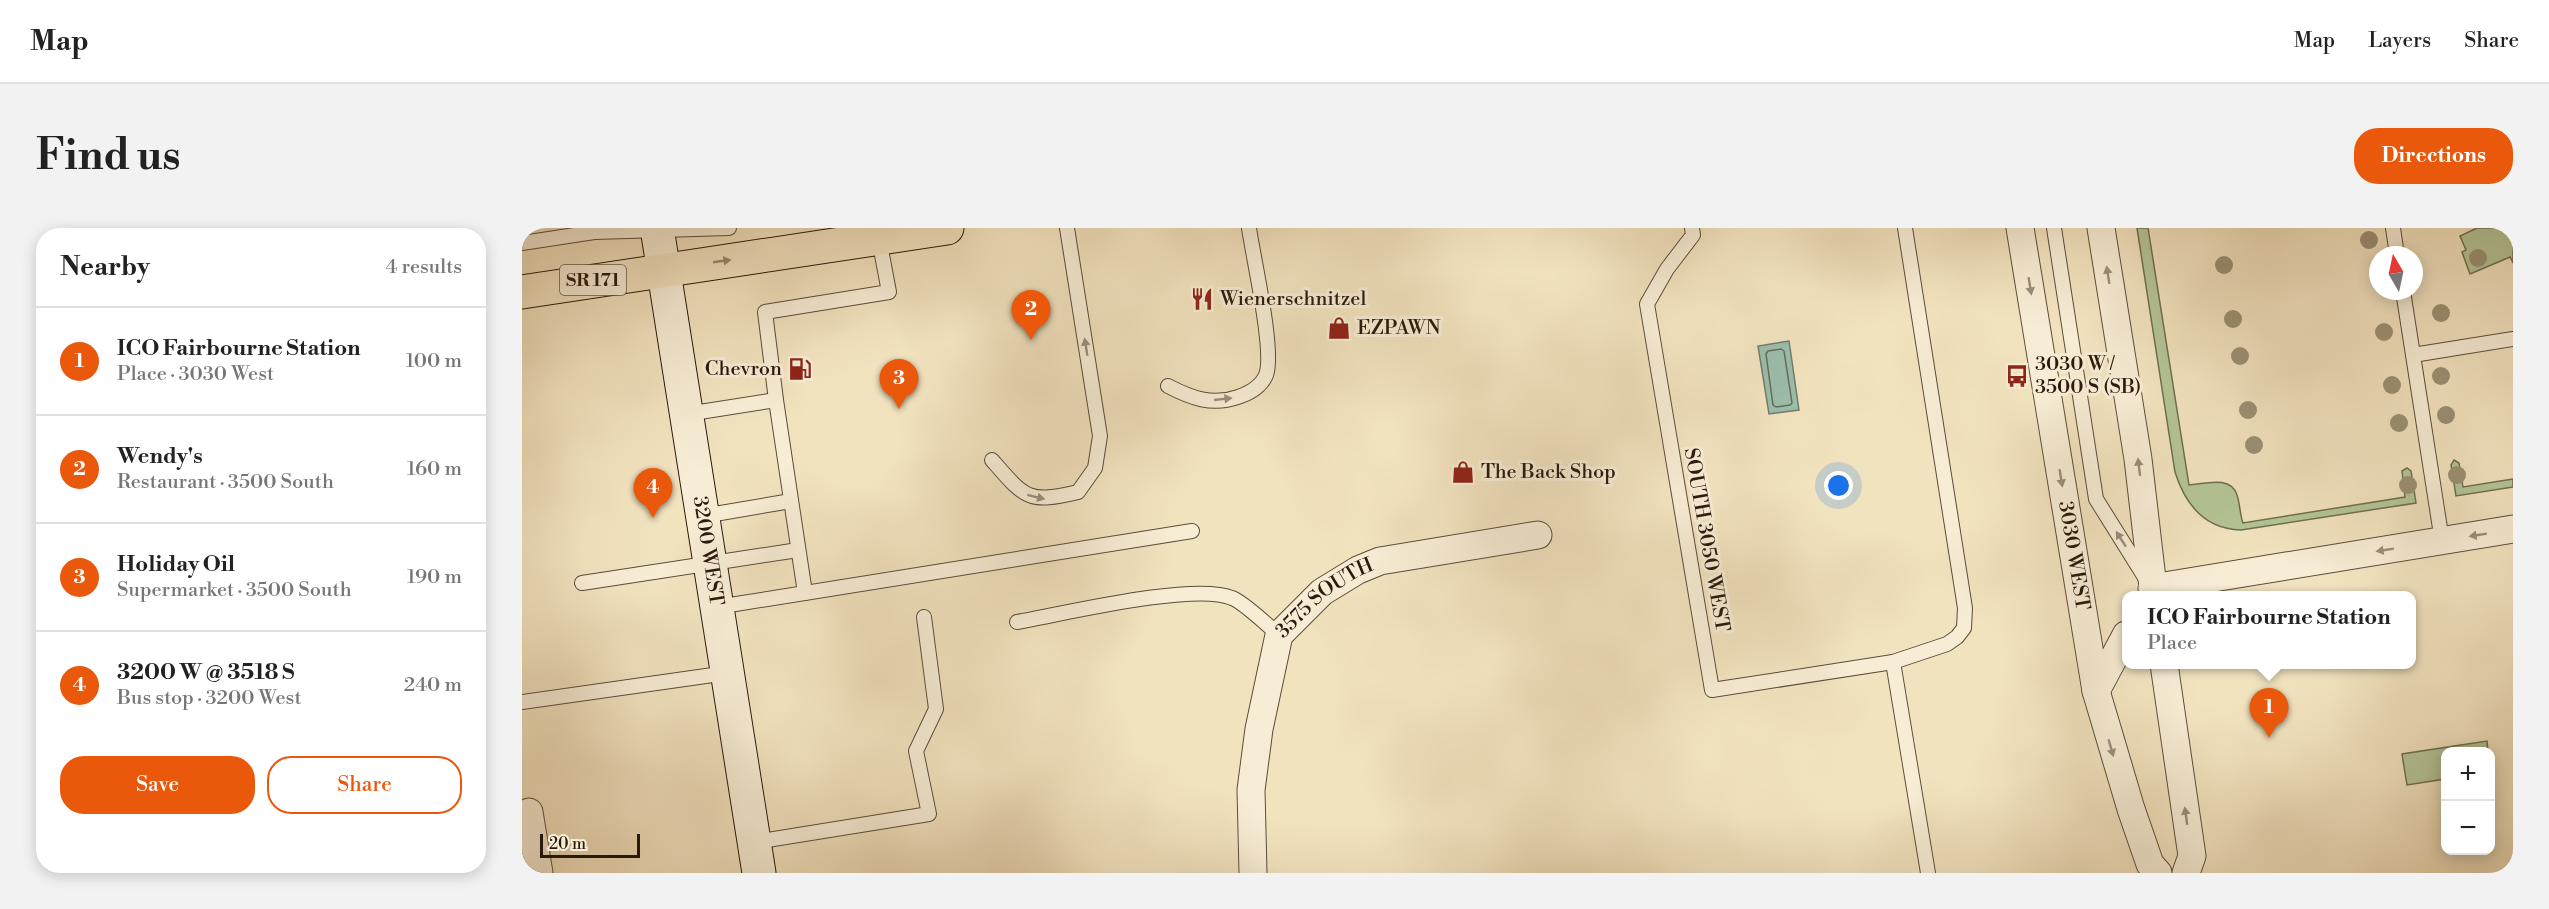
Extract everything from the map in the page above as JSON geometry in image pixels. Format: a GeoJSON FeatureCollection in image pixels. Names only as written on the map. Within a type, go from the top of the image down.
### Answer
{"type":"FeatureCollection","features":[{"type":"Feature","properties":{"kind":"main road","name":"SR 171"},"geometry":{"type":"LineString","coordinates":[[522,292],[947,228]]}},
{"type":"Feature","properties":{"kind":"street","name":"3030 WEST"},"geometry":{"type":"LineString","coordinates":[[2020,228],[2096,691],[2131,809],[2150,864],[2158,873]]}},
{"type":"Feature","properties":{"kind":"street"},"geometry":{"type":"LineString","coordinates":[[2101,228],[2138,459],[2151,591]]}},
{"type":"Feature","properties":{"kind":"street","name":"3200 WEST"},"geometry":{"type":"LineString","coordinates":[[657,229],[757,858]]}},
{"type":"Feature","properties":{"kind":"street"},"geometry":{"type":"LineString","coordinates":[[2162,591],[2513,529]]}},
{"type":"Feature","properties":{"kind":"street","name":"3575 SOUTH"},"geometry":{"type":"LineString","coordinates":[[1253,873],[1251,790],[1261,718],[1280,635],[1322,592],[1358,570],[1380,561],[1538,535]]}},
{"type":"Feature","properties":{"kind":"street"},"geometry":{"type":"LineString","coordinates":[[2096,691],[2122,644]]}},
{"type":"Feature","properties":{"kind":"street"},"geometry":{"type":"LineString","coordinates":[[2165,669],[2192,856],[2186,873]]}},
{"type":"Feature","properties":{"kind":"street"},"geometry":{"type":"LineString","coordinates":[[529,812],[539,873]]}},
{"type":"Feature","properties":{"kind":"lane"},"geometry":{"type":"LineString","coordinates":[[522,243],[594,232],[729,228]]}},
{"type":"Feature","properties":{"kind":"lane"},"geometry":{"type":"LineString","coordinates":[[992,460],[1010,481],[1027,495],[1047,499],[1078,492],[1095,468],[1100,436],[1067,228]]}},
{"type":"Feature","properties":{"kind":"lane"},"geometry":{"type":"LineString","coordinates":[[1168,386],[1191,398],[1223,402],[1253,391],[1266,375],[1269,349],[1248,228]]}},
{"type":"Feature","properties":{"kind":"lane","name":"SOUTH 3050 WEST"},"geometry":{"type":"LineString","coordinates":[[1692,228],[1693,235],[1667,269],[1647,304],[1712,690],[1893,662]]}},
{"type":"Feature","properties":{"kind":"lane"},"geometry":{"type":"LineString","coordinates":[[1905,228],[1965,608],[1964,628],[1957,637],[1947,644],[1893,662],[1928,873]]}},
{"type":"Feature","properties":{"kind":"lane"},"geometry":{"type":"LineString","coordinates":[[2054,228],[2096,499],[2150,591]]}},
{"type":"Feature","properties":{"kind":"lane"},"geometry":{"type":"LineString","coordinates":[[2393,228],[2396,246]]}},
{"type":"Feature","properties":{"kind":"lane"},"geometry":{"type":"LineString","coordinates":[[805,594],[765,312],[889,292],[879,239]]}},
{"type":"Feature","properties":{"kind":"lane"},"geometry":{"type":"LineString","coordinates":[[2404,300],[2442,541]]}},
{"type":"Feature","properties":{"kind":"lane"},"geometry":{"type":"LineString","coordinates":[[2413,355],[2513,339]]}},
{"type":"Feature","properties":{"kind":"lane"},"geometry":{"type":"LineString","coordinates":[[687,414],[776,400]]}},
{"type":"Feature","properties":{"kind":"lane"},"geometry":{"type":"LineString","coordinates":[[703,516],[791,501]]}},
{"type":"Feature","properties":{"kind":"lane"},"geometry":{"type":"LineString","coordinates":[[717,607],[1192,531]]}},
{"type":"Feature","properties":{"kind":"lane"},"geometry":{"type":"LineString","coordinates":[[582,583],[798,550]]}},
{"type":"Feature","properties":{"kind":"lane"},"geometry":{"type":"LineString","coordinates":[[1017,622],[1167,595],[1198,593],[1232,598],[1280,635]]}},
{"type":"Feature","properties":{"kind":"lane"},"geometry":{"type":"LineString","coordinates":[[757,858],[928,814],[916,751],[936,709],[924,618]]}},
{"type":"Feature","properties":{"kind":"lane"},"geometry":{"type":"LineString","coordinates":[[522,702],[728,673]]}},
{"type":"Feature","properties":{"kind":"shaded area"},"geometry":{"type":"Polygon","coordinates":[[[2137,228],[2148,228],[2189,485],[2216,482],[2229,485],[2237,495],[2243,523],[2405,497],[2402,471],[2407,468],[2411,471],[2416,503],[2241,530],[2217,525],[2198,513],[2184,494],[2175,472],[2137,228]]]}},
{"type":"Feature","properties":{"kind":"shaded area"},"geometry":{"type":"Polygon","coordinates":[[[2477,228],[2513,228],[2513,263],[2510,257],[2470,274],[2462,252],[2466,250],[2460,236],[2477,228]]]}},
{"type":"Feature","properties":{"kind":"shaded area"},"geometry":{"type":"Polygon","coordinates":[[[2454,460],[2459,463],[2463,487],[2513,479],[2513,487],[2456,496],[2451,465],[2454,460]]]}},
{"type":"Feature","properties":{"kind":"shaded area"},"geometry":{"type":"Polygon","coordinates":[[[2487,741],[2488,747],[2448,747],[2487,741]]]}},
{"type":"Feature","properties":{"kind":"shaded area"},"geometry":{"type":"Polygon","coordinates":[[[2441,748],[2441,780],[2407,785],[2402,754],[2441,748]]]}},
{"type":"Feature","properties":{"kind":"water"},"geometry":{"type":"Polygon","coordinates":[[[1789,341],[1799,410],[1769,414],[1758,346],[1789,341]]]}},
{"type":"Feature","properties":{"kind":"place","name":"Wienerschnitzel"},"geometry":{"type":"Point","coordinates":[1202,299]}},
{"type":"Feature","properties":{"kind":"place","name":"EZPAWN"},"geometry":{"type":"Point","coordinates":[1339,328]}},
{"type":"Feature","properties":{"kind":"place","name":"Wendy's"},"geometry":{"type":"Point","coordinates":[1031,340]}},
{"type":"Feature","properties":{"kind":"place","name":"Chevron"},"geometry":{"type":"Point","coordinates":[800,369]}},
{"type":"Feature","properties":{"kind":"place","name":"3030 W / 3500 S (SB)"},"geometry":{"type":"Point","coordinates":[2017,376]}},
{"type":"Feature","properties":{"kind":"place","name":"Holiday Oil"},"geometry":{"type":"Point","coordinates":[899,409]}},
{"type":"Feature","properties":{"kind":"place","name":"The Back Shop"},"geometry":{"type":"Point","coordinates":[1463,472]}},
{"type":"Feature","properties":{"kind":"place","name":"3200 W @ 3518 S"},"geometry":{"type":"Point","coordinates":[653,518]}},
{"type":"Feature","properties":{"kind":"place","name":"ICO Fairbourne Station"},"geometry":{"type":"Point","coordinates":[2269,738]}}]}
